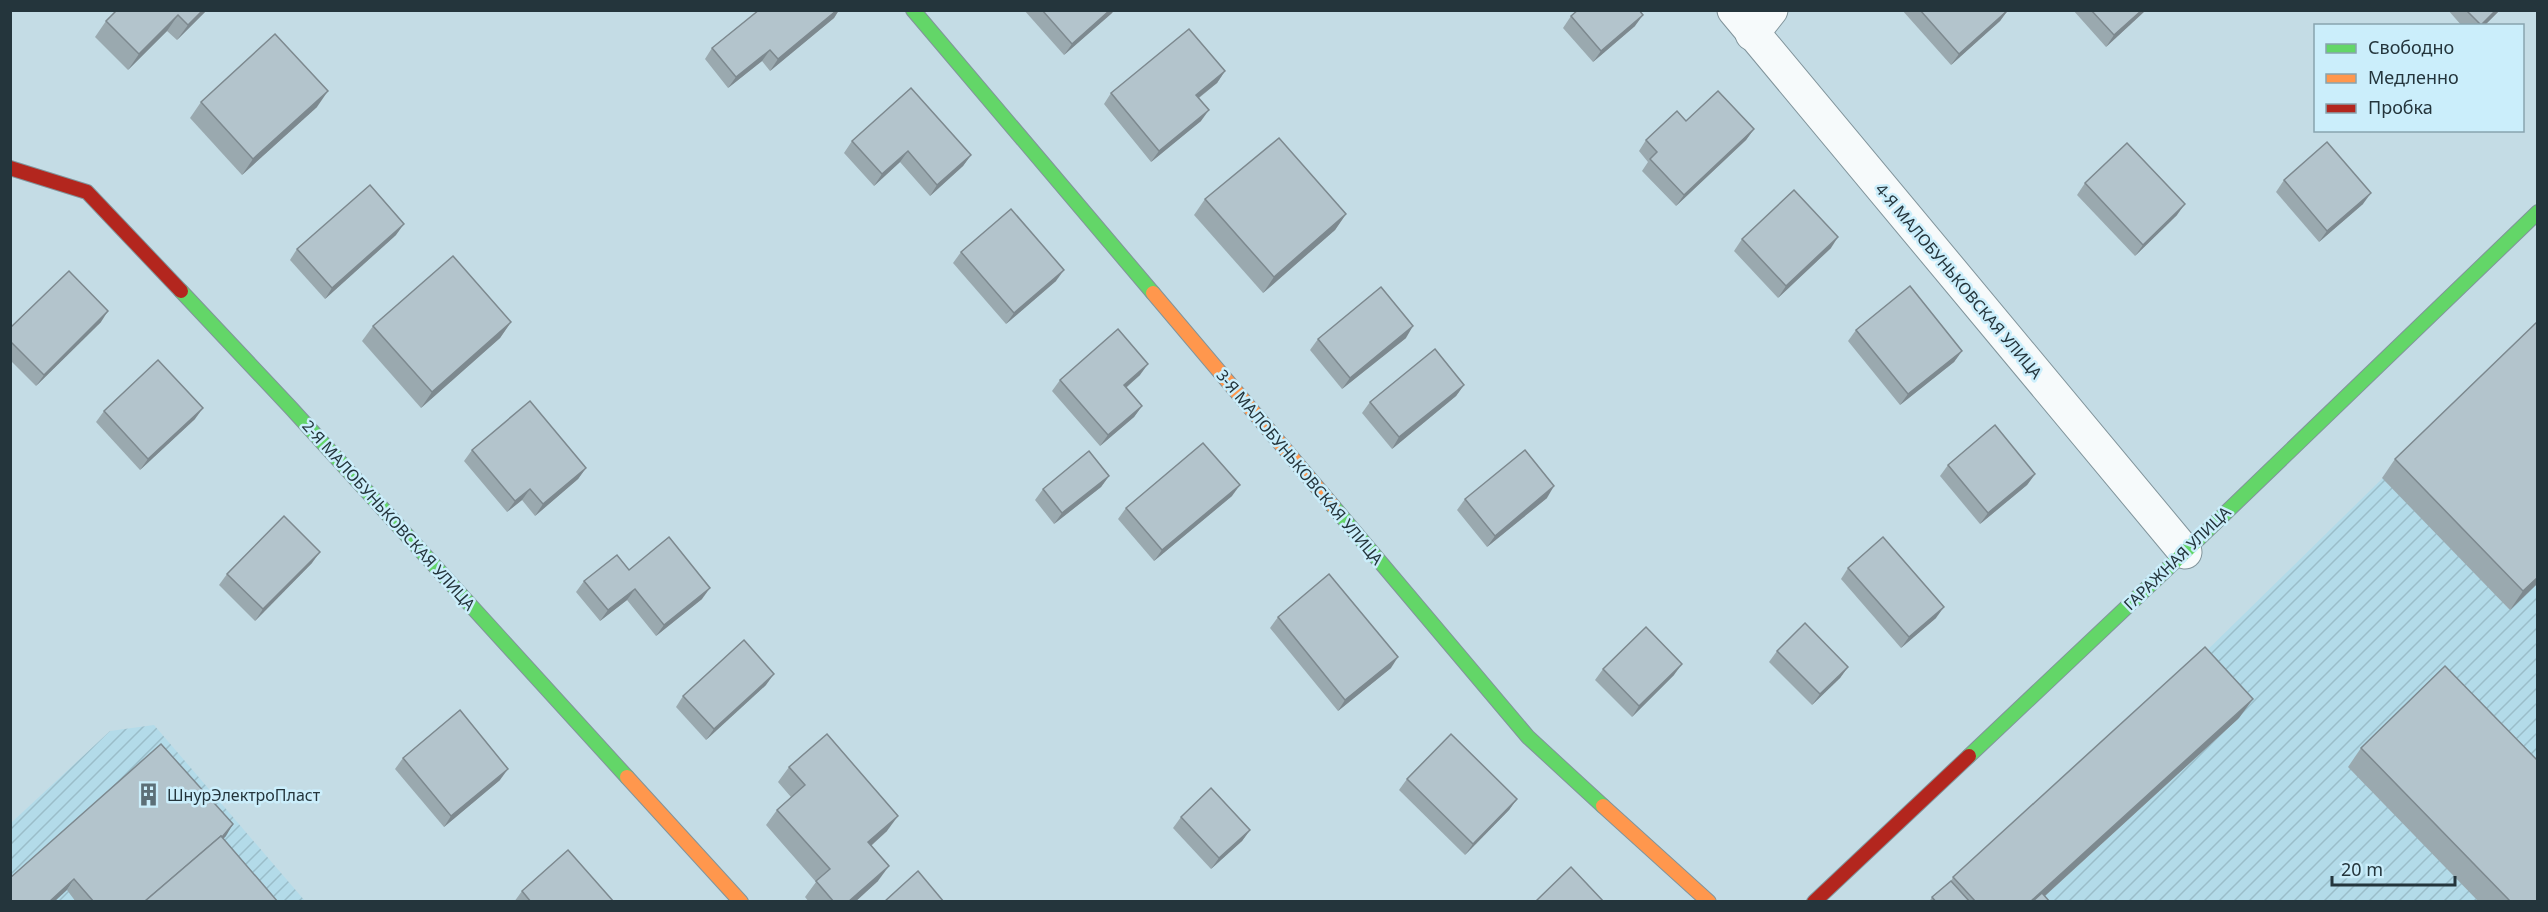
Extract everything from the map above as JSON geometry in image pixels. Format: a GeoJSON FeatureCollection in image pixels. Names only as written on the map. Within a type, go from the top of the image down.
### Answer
{"type":"FeatureCollection","features":[{"type":"Feature","properties":{"kind":"street","name":"3-Я МАЛОБУНЬКОВСКАЯ УЛИЦА"},"geometry":{"type":"LineString","coordinates":[[913,10],[1528,737],[1708,902]]}},
{"type":"Feature","properties":{"kind":"street","name":"4-Я МАЛОБУНЬКОВСКАЯ УЛИЦА"},"geometry":{"type":"LineString","coordinates":[[1752,18],[2186,552]]}},
{"type":"Feature","properties":{"kind":"street","name":"2-Я МАЛОБУНЬКОВСКАЯ УЛИЦА"},"geometry":{"type":"LineString","coordinates":[[10,168],[87,192],[308,426],[741,902]]}},
{"type":"Feature","properties":{"kind":"street","name":"ГАРАЖНАЯ УЛИЦА"},"geometry":{"type":"LineString","coordinates":[[1814,902],[2186,552],[2481,264],[2538,212]]}},
{"type":"Feature","properties":{"kind":"shaded area"},"geometry":{"type":"Polygon","coordinates":[[[2537,327],[2537,901],[1934,902],[2191,666],[2537,327]]]}},
{"type":"Feature","properties":{"kind":"shaded area"},"geometry":{"type":"Polygon","coordinates":[[[154,725],[305,901],[11,902],[11,823],[110,731],[154,725]]]}},
{"type":"Feature","properties":{"kind":"building"},"geometry":{"type":"Polygon","coordinates":[[[117,10],[203,10],[188,25],[178,15],[139,54],[106,21],[117,10]]]}},
{"type":"Feature","properties":{"kind":"building"},"geometry":{"type":"Polygon","coordinates":[[[759,10],[837,10],[778,59],[770,50],[736,77],[712,48],[759,10]]]}},
{"type":"Feature","properties":{"kind":"building"},"geometry":{"type":"Polygon","coordinates":[[[1042,10],[1110,10],[1072,44],[1042,10]]]}},
{"type":"Feature","properties":{"kind":"building"},"geometry":{"type":"Polygon","coordinates":[[[1578,10],[1639,10],[1643,15],[1601,51],[1571,16],[1578,10]]]}},
{"type":"Feature","properties":{"kind":"building"},"geometry":{"type":"Polygon","coordinates":[[[1920,10],[2008,10],[1959,54],[1920,10]]]}},
{"type":"Feature","properties":{"kind":"building"},"geometry":{"type":"Polygon","coordinates":[[[2091,10],[2142,10],[2114,35],[2091,10]]]}},
{"type":"Feature","properties":{"kind":"building"},"geometry":{"type":"Polygon","coordinates":[[[2466,10],[2496,10],[2482,24],[2466,10]]]}},
{"type":"Feature","properties":{"kind":"building"},"geometry":{"type":"Polygon","coordinates":[[[1189,29],[1225,71],[1196,95],[1209,110],[1159,151],[1111,93],[1189,29]]]}},
{"type":"Feature","properties":{"kind":"building"},"geometry":{"type":"Polygon","coordinates":[[[275,34],[328,91],[253,159],[201,102],[275,34]]]}},
{"type":"Feature","properties":{"kind":"building"},"geometry":{"type":"Polygon","coordinates":[[[911,88],[971,155],[937,185],[908,151],[882,174],[852,141],[911,88]]]}},
{"type":"Feature","properties":{"kind":"building"},"geometry":{"type":"Polygon","coordinates":[[[1718,91],[1754,129],[1684,195],[1650,159],[1657,152],[1646,140],[1677,111],[1686,121],[1718,91]]]}},
{"type":"Feature","properties":{"kind":"building"},"geometry":{"type":"Polygon","coordinates":[[[1279,138],[1346,214],[1274,277],[1205,199],[1279,138]]]}},
{"type":"Feature","properties":{"kind":"building"},"geometry":{"type":"Polygon","coordinates":[[[2327,142],[2371,193],[2327,231],[2284,180],[2327,142]]]}},
{"type":"Feature","properties":{"kind":"building"},"geometry":{"type":"Polygon","coordinates":[[[2127,143],[2185,204],[2143,245],[2085,183],[2127,143]]]}},
{"type":"Feature","properties":{"kind":"building"},"geometry":{"type":"Polygon","coordinates":[[[370,185],[404,224],[332,288],[297,249],[370,185]]]}},
{"type":"Feature","properties":{"kind":"building"},"geometry":{"type":"Polygon","coordinates":[[[1794,190],[1838,237],[1786,286],[1742,239],[1794,190]]]}},
{"type":"Feature","properties":{"kind":"building"},"geometry":{"type":"Polygon","coordinates":[[[1011,209],[1064,270],[1014,313],[961,252],[1011,209]]]}},
{"type":"Feature","properties":{"kind":"building"},"geometry":{"type":"Polygon","coordinates":[[[453,256],[511,322],[432,392],[373,326],[453,256]]]}},
{"type":"Feature","properties":{"kind":"building"},"geometry":{"type":"Polygon","coordinates":[[[69,271],[108,311],[44,375],[10,341],[10,328],[69,271]]]}},
{"type":"Feature","properties":{"kind":"building"},"geometry":{"type":"Polygon","coordinates":[[[1910,286],[1962,351],[1908,394],[1856,330],[1910,286]]]}},
{"type":"Feature","properties":{"kind":"building"},"geometry":{"type":"Polygon","coordinates":[[[1381,287],[1413,326],[1350,378],[1318,339],[1381,287]]]}},
{"type":"Feature","properties":{"kind":"building"},"geometry":{"type":"Polygon","coordinates":[[[2538,321],[2538,577],[2523,591],[2395,459],[2538,321]]]}},
{"type":"Feature","properties":{"kind":"building"},"geometry":{"type":"Polygon","coordinates":[[[1118,329],[1148,364],[1124,385],[1142,406],[1108,435],[1060,380],[1118,329]]]}},
{"type":"Feature","properties":{"kind":"building"},"geometry":{"type":"Polygon","coordinates":[[[1435,349],[1464,385],[1399,437],[1370,402],[1435,349]]]}},
{"type":"Feature","properties":{"kind":"building"},"geometry":{"type":"Polygon","coordinates":[[[158,360],[203,408],[148,459],[104,411],[158,360]]]}},
{"type":"Feature","properties":{"kind":"building"},"geometry":{"type":"Polygon","coordinates":[[[530,401],[586,468],[543,504],[530,489],[515,501],[472,450],[530,401]]]}},
{"type":"Feature","properties":{"kind":"building"},"geometry":{"type":"Polygon","coordinates":[[[1995,425],[2035,474],[1988,513],[1948,465],[1995,425]]]}},
{"type":"Feature","properties":{"kind":"building"},"geometry":{"type":"Polygon","coordinates":[[[1203,443],[1240,485],[1162,550],[1126,508],[1203,443]]]}},
{"type":"Feature","properties":{"kind":"building"},"geometry":{"type":"Polygon","coordinates":[[[1525,450],[1554,486],[1495,536],[1465,499],[1525,450]]]}},
{"type":"Feature","properties":{"kind":"building"},"geometry":{"type":"Polygon","coordinates":[[[1089,451],[1109,476],[1062,513],[1043,489],[1089,451]]]}},
{"type":"Feature","properties":{"kind":"building"},"geometry":{"type":"Polygon","coordinates":[[[284,516],[320,552],[263,609],[227,574],[284,516]]]}},
{"type":"Feature","properties":{"kind":"building"},"geometry":{"type":"Polygon","coordinates":[[[669,537],[710,588],[664,625],[635,589],[608,610],[584,581],[617,555],[629,570],[669,537]]]}},
{"type":"Feature","properties":{"kind":"building"},"geometry":{"type":"Polygon","coordinates":[[[1883,537],[1944,607],[1909,637],[1848,568],[1883,537]]]}},
{"type":"Feature","properties":{"kind":"building"},"geometry":{"type":"Polygon","coordinates":[[[1329,574],[1398,657],[1345,700],[1278,617],[1329,574]]]}},
{"type":"Feature","properties":{"kind":"building"},"geometry":{"type":"Polygon","coordinates":[[[1805,623],[1848,667],[1820,694],[1777,651],[1805,623]]]}},
{"type":"Feature","properties":{"kind":"building"},"geometry":{"type":"Polygon","coordinates":[[[1646,627],[1682,664],[1639,706],[1603,669],[1646,627]]]}},
{"type":"Feature","properties":{"kind":"building"},"geometry":{"type":"Polygon","coordinates":[[[744,640],[774,674],[714,729],[683,696],[744,640]]]}},
{"type":"Feature","properties":{"kind":"building"},"geometry":{"type":"Polygon","coordinates":[[[2205,647],[2253,699],[2030,902],[1976,902],[1953,877],[2205,647]]]}},
{"type":"Feature","properties":{"kind":"building"},"geometry":{"type":"Polygon","coordinates":[[[2445,666],[2538,761],[2538,902],[2511,902],[2361,748],[2445,666]]]}},
{"type":"Feature","properties":{"kind":"building"},"geometry":{"type":"Polygon","coordinates":[[[460,710],[508,769],[451,816],[403,758],[460,710]]]}},
{"type":"Feature","properties":{"kind":"building"},"geometry":{"type":"Polygon","coordinates":[[[827,734],[898,816],[868,842],[889,866],[848,902],[834,902],[816,881],[830,869],[777,810],[805,785],[789,767],[827,734]]]}},
{"type":"Feature","properties":{"kind":"building"},"geometry":{"type":"Polygon","coordinates":[[[1451,734],[1517,799],[1473,844],[1407,779],[1451,734]]]}},
{"type":"Feature","properties":{"kind":"building","name":"ШнурЭлектроПласт"},"geometry":{"type":"Polygon","coordinates":[[[161,744],[233,824],[222,837],[144,902],[94,902],[74,879],[49,902],[10,902],[10,878],[161,744]]]}},
{"type":"Feature","properties":{"kind":"building"},"geometry":{"type":"Polygon","coordinates":[[[1211,788],[1250,830],[1219,858],[1181,817],[1211,788]]]}},
{"type":"Feature","properties":{"kind":"building"},"geometry":{"type":"Polygon","coordinates":[[[221,836],[278,902],[144,902],[221,836]]]}},
{"type":"Feature","properties":{"kind":"building"},"geometry":{"type":"Polygon","coordinates":[[[568,850],[614,902],[531,902],[522,891],[568,850]]]}},
{"type":"Feature","properties":{"kind":"building"},"geometry":{"type":"Polygon","coordinates":[[[1571,867],[1604,902],[1535,902],[1571,867]]]}},
{"type":"Feature","properties":{"kind":"building"},"geometry":{"type":"Polygon","coordinates":[[[918,871],[944,902],[884,902],[918,871]]]}},
{"type":"Feature","properties":{"kind":"building"},"geometry":{"type":"Polygon","coordinates":[[[1951,881],[1970,902],[1936,902],[1932,897],[1951,881]]]}},
{"type":"Feature","properties":{"kind":"building"},"geometry":{"type":"Polygon","coordinates":[[[2042,893],[2050,902],[2032,902],[2042,893]]]}},
{"type":"Feature","properties":{"kind":"traffic: fast"},"geometry":{"type":"LineString","coordinates":[[913,10],[1153,293]]}},
{"type":"Feature","properties":{"kind":"traffic: fast"},"geometry":{"type":"LineString","coordinates":[[1969,756],[2185,552],[2538,212]]}},
{"type":"Feature","properties":{"kind":"traffic: fast"},"geometry":{"type":"LineString","coordinates":[[181,291],[291,408],[627,777]]}},
{"type":"Feature","properties":{"kind":"traffic: fast"},"geometry":{"type":"LineString","coordinates":[[1333,506],[1528,737],[1603,806]]}},
{"type":"Feature","properties":{"kind":"traffic: slow"},"geometry":{"type":"LineString","coordinates":[[1153,293],[1333,506]]}},
{"type":"Feature","properties":{"kind":"traffic: slow"},"geometry":{"type":"LineString","coordinates":[[627,777],[741,902]]}},
{"type":"Feature","properties":{"kind":"traffic: slow"},"geometry":{"type":"LineString","coordinates":[[1603,806],[1709,902]]}},
{"type":"Feature","properties":{"kind":"traffic: jam"},"geometry":{"type":"LineString","coordinates":[[10,168],[87,192],[181,291]]}},
{"type":"Feature","properties":{"kind":"traffic: jam"},"geometry":{"type":"LineString","coordinates":[[1814,902],[1969,756]]}},
{"type":"Feature","properties":{"kind":"place","name":"ШнурЭлектроПласт"},"geometry":{"type":"Point","coordinates":[149,795]}}]}
